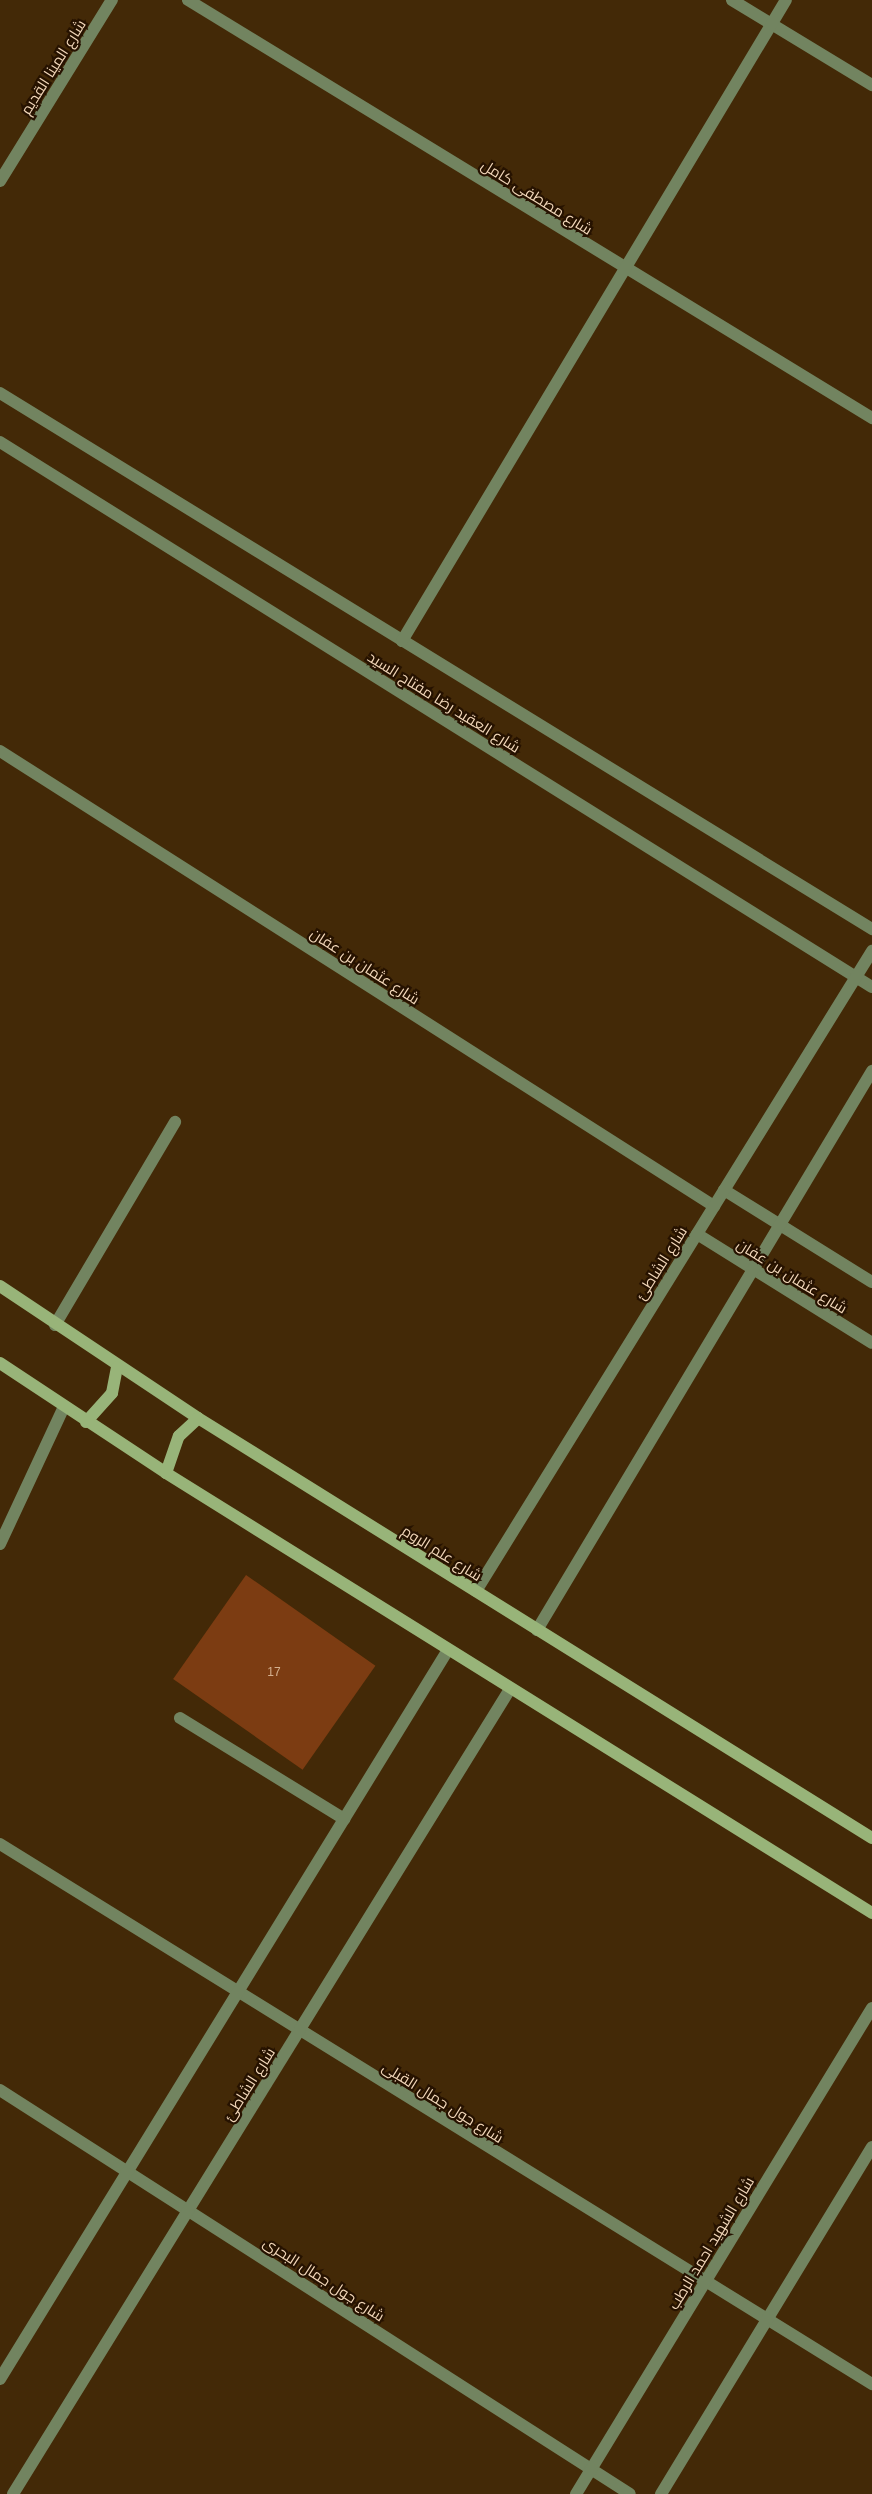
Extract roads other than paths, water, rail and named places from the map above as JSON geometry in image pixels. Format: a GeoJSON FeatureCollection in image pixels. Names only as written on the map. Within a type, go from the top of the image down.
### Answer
{"type":"FeatureCollection","features":[{"type":"Feature","properties":{"kind":"street","name":"شارع المينا القديم"},"geometry":{"type":"LineString","coordinates":[[0,181],[112,0]]}},
{"type":"Feature","properties":{"kind":"street","name":"شارع مصطفى كامل"},"geometry":{"type":"LineString","coordinates":[[188,0],[872,418]]}},
{"type":"Feature","properties":{"kind":"street"},"geometry":{"type":"LineString","coordinates":[[732,0],[872,86]]}},
{"type":"Feature","properties":{"kind":"street"},"geometry":{"type":"LineString","coordinates":[[402,641],[786,0]]}},
{"type":"Feature","properties":{"kind":"street","name":"شارع العقيد رضا مفتاح السيد"},"geometry":{"type":"LineString","coordinates":[[0,393],[872,929]]}},
{"type":"Feature","properties":{"kind":"street","name":"شارع العقيد رضا مفتاح السيد"},"geometry":{"type":"LineString","coordinates":[[0,442],[872,987]]}},
{"type":"Feature","properties":{"kind":"street","name":"شارع عثمان بن عفان"},"geometry":{"type":"LineString","coordinates":[[0,751],[714,1206]]}},
{"type":"Feature","properties":{"kind":"street","name":"شارع الشاطئ"},"geometry":{"type":"LineString","coordinates":[[476,1591],[872,951]]}},
{"type":"Feature","properties":{"kind":"street"},"geometry":{"type":"LineString","coordinates":[[537,1630],[872,1071]]}},
{"type":"Feature","properties":{"kind":"street"},"geometry":{"type":"LineString","coordinates":[[55,1325],[175,1122]]}},
{"type":"Feature","properties":{"kind":"street"},"geometry":{"type":"LineString","coordinates":[[724,1191],[872,1282]]}},
{"type":"Feature","properties":{"kind":"street","name":"شارع عثمان بن عفان"},"geometry":{"type":"LineString","coordinates":[[697,1234],[872,1343]]}},
{"type":"Feature","properties":{"kind":"street","name":"شارع علم الروم"},"geometry":{"type":"LineString","coordinates":[[0,1286],[117,1367],[872,1838]]}},
{"type":"Feature","properties":{"kind":"street"},"geometry":{"type":"LineString","coordinates":[[0,1364],[166,1473],[872,1913]]}},
{"type":"Feature","properties":{"kind":"street"},"geometry":{"type":"LineString","coordinates":[[86,1422],[112,1393],[117,1367]]}},
{"type":"Feature","properties":{"kind":"street"},"geometry":{"type":"LineString","coordinates":[[0,1544],[64,1407]]}},
{"type":"Feature","properties":{"kind":"street"},"geometry":{"type":"LineString","coordinates":[[166,1473],[179,1436],[198,1418]]}},
{"type":"Feature","properties":{"kind":"street"},"geometry":{"type":"LineString","coordinates":[[0,2379],[448,1650]]}},
{"type":"Feature","properties":{"kind":"street","name":"شارع الشاطئ"},"geometry":{"type":"LineString","coordinates":[[13,2494],[510,1689]]}},
{"type":"Feature","properties":{"kind":"street"},"geometry":{"type":"LineString","coordinates":[[180,1718],[344,1819]]}},
{"type":"Feature","properties":{"kind":"street","name":"شارع جول جمال القبلى"},"geometry":{"type":"LineString","coordinates":[[0,1844],[872,2384]]}},
{"type":"Feature","properties":{"kind":"street","name":"شارع الشهيد احمد الرطب"},"geometry":{"type":"LineString","coordinates":[[576,2494],[872,2008]]}},
{"type":"Feature","properties":{"kind":"street","name":"شارع جول جمال البحرى"},"geometry":{"type":"LineString","coordinates":[[0,2090],[129,2170],[630,2494]]}},
{"type":"Feature","properties":{"kind":"street"},"geometry":{"type":"LineString","coordinates":[[661,2494],[872,2147]]}}]}
